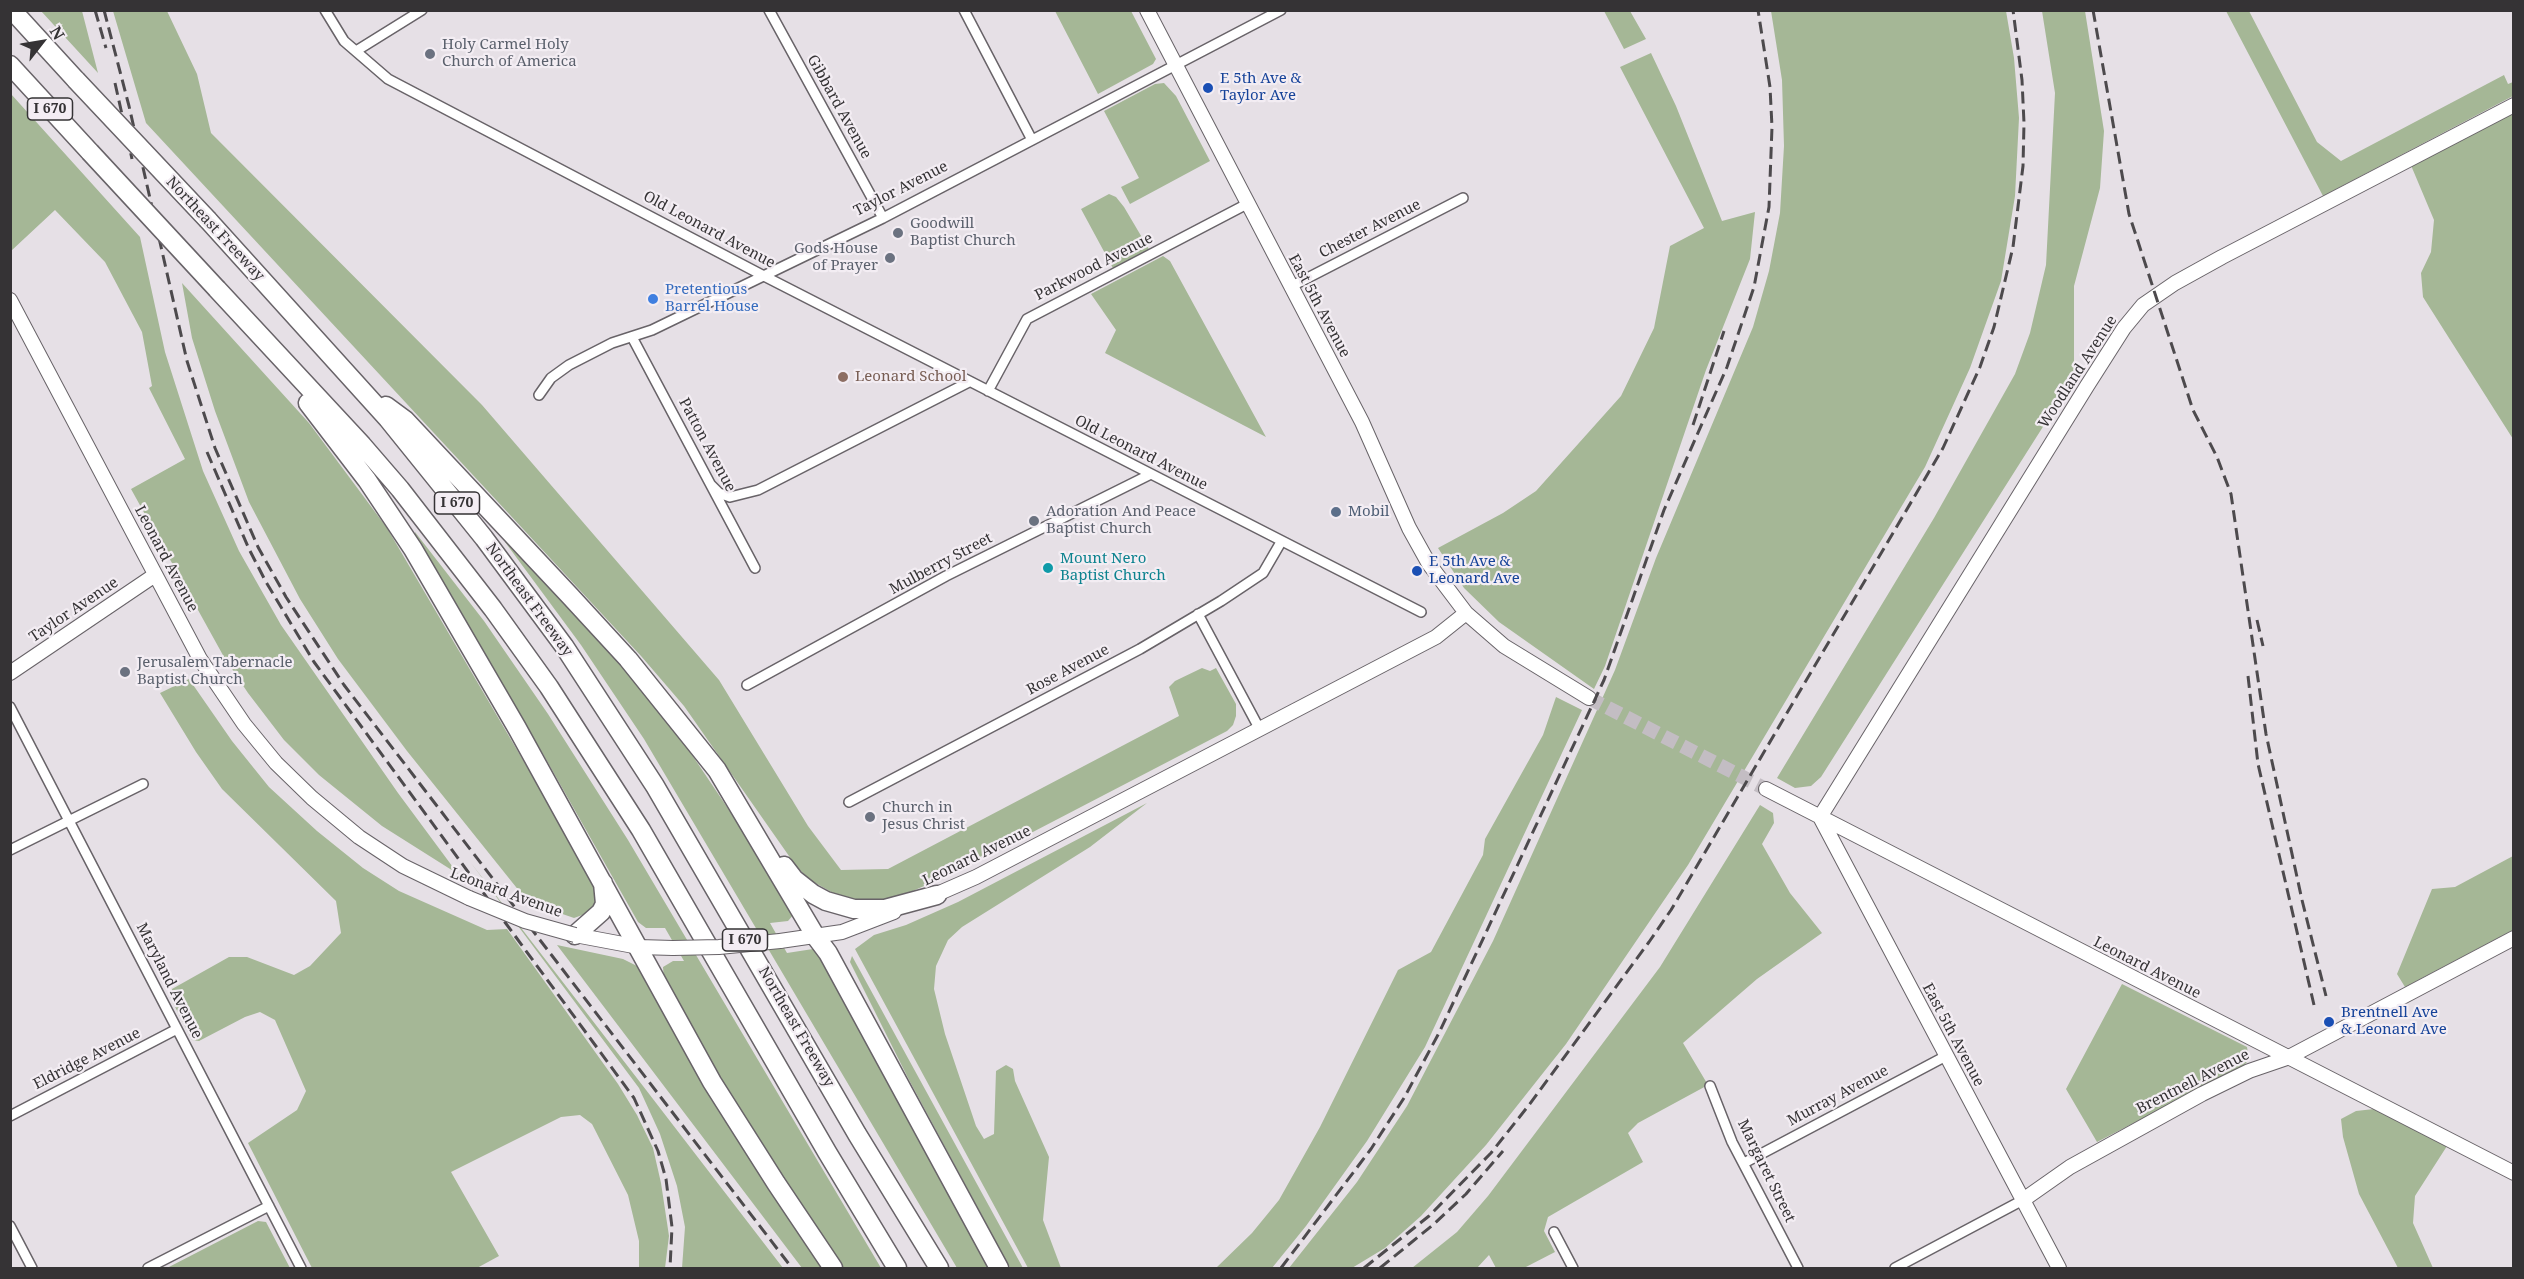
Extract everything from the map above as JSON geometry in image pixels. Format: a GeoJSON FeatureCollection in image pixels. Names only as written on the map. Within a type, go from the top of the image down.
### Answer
{"type":"FeatureCollection","features":[{"type":"Feature","properties":{"kind":"highway","name":"Northeast Freeway"},"geometry":{"type":"LineString","coordinates":[[12,10],[366,393],[484,538],[543,616],[666,805],[857,1134],[939,1269]]}},
{"type":"Feature","properties":{"kind":"highway","name":"I 670"},"geometry":{"type":"LineString","coordinates":[[10,65],[363,445],[493,609],[549,687],[641,830],[897,1269]]}},
{"type":"Feature","properties":{"kind":"highway"},"geometry":{"type":"LineString","coordinates":[[217,289],[320,417],[413,549],[511,718],[712,1082],[833,1269]]}},
{"type":"Feature","properties":{"kind":"highway"},"geometry":{"type":"LineString","coordinates":[[366,393],[405,420],[578,605],[628,659],[717,770],[831,959],[999,1269]]}},
{"type":"Feature","properties":{"kind":"highway"},"geometry":{"type":"LineString","coordinates":[[732,794],[794,879],[826,901],[839,906],[869,910],[885,909],[937,895]]}},
{"type":"Feature","properties":{"kind":"highway"},"geometry":{"type":"LineString","coordinates":[[575,935],[601,912],[605,904],[603,882]]}},
{"type":"Feature","properties":{"kind":"main road","name":"East 5th Avenue"},"geometry":{"type":"LineString","coordinates":[[1147,10],[1362,422],[1409,528],[1429,564],[1466,613]]}},
{"type":"Feature","properties":{"kind":"main road","name":"Woodland Avenue"},"geometry":{"type":"LineString","coordinates":[[1820,817],[2086,386],[2124,327],[2143,305],[2175,283],[2223,257],[2514,105]]}},
{"type":"Feature","properties":{"kind":"main road","name":"Leonard Avenue"},"geometry":{"type":"LineString","coordinates":[[10,300],[214,682],[276,763],[335,818],[373,847],[436,884],[525,921],[575,935],[639,947],[673,948],[719,947],[816,937],[842,932],[937,895],[976,877],[1436,637],[1466,613]]}},
{"type":"Feature","properties":{"kind":"main road","name":"Taylor Avenue"},"geometry":{"type":"LineString","coordinates":[[10,673],[155,575]]}},
{"type":"Feature","properties":{"kind":"main road"},"geometry":{"type":"LineString","coordinates":[[1466,613],[1504,646],[1589,698]]}},
{"type":"Feature","properties":{"kind":"main road","name":"Leonard Avenue"},"geometry":{"type":"LineString","coordinates":[[1766,789],[2514,1173]]}},
{"type":"Feature","properties":{"kind":"main road","name":"East 5th Avenue"},"geometry":{"type":"LineString","coordinates":[[1820,817],[2059,1269]]}},
{"type":"Feature","properties":{"kind":"main road","name":"Brentnell Avenue"},"geometry":{"type":"LineString","coordinates":[[2023,1200],[2070,1167],[2106,1146],[2239,1075],[2287,1058],[2514,938]]}},
{"type":"Feature","properties":{"kind":"street","name":"Old Leonard Avenue"},"geometry":{"type":"LineString","coordinates":[[325,10],[344,41],[388,79],[969,382],[1421,612]]}},
{"type":"Feature","properties":{"kind":"street"},"geometry":{"type":"LineString","coordinates":[[356,51],[422,10]]}},
{"type":"Feature","properties":{"kind":"street","name":"Gibbard Avenue"},"geometry":{"type":"LineString","coordinates":[[769,10],[882,218]]}},
{"type":"Feature","properties":{"kind":"street"},"geometry":{"type":"LineString","coordinates":[[964,10],[1032,140]]}},
{"type":"Feature","properties":{"kind":"street","name":"Taylor Avenue"},"geometry":{"type":"LineString","coordinates":[[538,395],[551,378],[569,365],[612,343],[652,330],[882,218],[1281,10]]}},
{"type":"Feature","properties":{"kind":"street","name":"Chester Avenue"},"geometry":{"type":"LineString","coordinates":[[1290,287],[1463,198]]}},
{"type":"Feature","properties":{"kind":"street","name":"Parkwood Avenue"},"geometry":{"type":"LineString","coordinates":[[988,391],[1027,319],[1247,204]]}},
{"type":"Feature","properties":{"kind":"street","name":"Patton Avenue"},"geometry":{"type":"LineString","coordinates":[[632,337],[755,568]]}},
{"type":"Feature","properties":{"kind":"street"},"geometry":{"type":"LineString","coordinates":[[711,485],[719,493],[730,496],[741,496],[758,490],[969,382]]}},
{"type":"Feature","properties":{"kind":"street","name":"Mulberry Street"},"geometry":{"type":"LineString","coordinates":[[747,685],[946,576],[1150,474]]}},
{"type":"Feature","properties":{"kind":"street","name":"Rose Avenue"},"geometry":{"type":"LineString","coordinates":[[849,802],[1130,654],[1198,614],[1263,573],[1281,542]]}},
{"type":"Feature","properties":{"kind":"street"},"geometry":{"type":"LineString","coordinates":[[1198,614],[1260,728]]}},
{"type":"Feature","properties":{"kind":"street","name":"Maryland Avenue"},"geometry":{"type":"LineString","coordinates":[[10,707],[301,1269]]}},
{"type":"Feature","properties":{"kind":"street"},"geometry":{"type":"LineString","coordinates":[[10,850],[143,784]]}},
{"type":"Feature","properties":{"kind":"street","name":"Eldridge Avenue"},"geometry":{"type":"LineString","coordinates":[[10,1116],[177,1029]]}},
{"type":"Feature","properties":{"kind":"street","name":"Murray Avenue"},"geometry":{"type":"LineString","coordinates":[[1744,1163],[1946,1056]]}},
{"type":"Feature","properties":{"kind":"street","name":"Margaret Street"},"geometry":{"type":"LineString","coordinates":[[1710,1086],[1732,1142],[1798,1269]]}},
{"type":"Feature","properties":{"kind":"street","name":"Brentnell Avenue"},"geometry":{"type":"LineString","coordinates":[[1895,1269],[2023,1200]]}},
{"type":"Feature","properties":{"kind":"street"},"geometry":{"type":"LineString","coordinates":[[148,1269],[269,1206]]}},
{"type":"Feature","properties":{"kind":"street"},"geometry":{"type":"LineString","coordinates":[[10,1226],[32,1269]]}},
{"type":"Feature","properties":{"kind":"street"},"geometry":{"type":"LineString","coordinates":[[1554,1232],[1573,1269]]}},
{"type":"Feature","properties":{"kind":"green space"},"geometry":{"type":"Polygon","coordinates":[[[41,11],[82,11],[98,73],[41,11]]]}},
{"type":"Feature","properties":{"kind":"green space"},"geometry":{"type":"Polygon","coordinates":[[[113,11],[167,11],[197,74],[211,133],[482,405],[719,680],[808,826],[841,870],[888,869],[1179,716],[1169,687],[1175,681],[1202,668],[1210,671],[1216,668],[1236,704],[1233,725],[1227,731],[956,872],[899,897],[876,903],[859,902],[842,898],[810,880],[796,866],[684,706],[641,656],[146,123],[113,11]]]}},
{"type":"Feature","properties":{"kind":"green space"},"geometry":{"type":"Polygon","coordinates":[[[1055,11],[1131,11],[1156,59],[1153,64],[1098,94],[1055,11]]]}},
{"type":"Feature","properties":{"kind":"green space"},"geometry":{"type":"Polygon","coordinates":[[[1604,11],[1630,11],[1646,39],[1624,49],[1604,11]]]}},
{"type":"Feature","properties":{"kind":"green space"},"geometry":{"type":"Polygon","coordinates":[[[1771,11],[2006,11],[2014,58],[2019,118],[2015,196],[2001,281],[1970,368],[1925,467],[1688,865],[1566,1044],[1486,1145],[1421,1216],[1385,1248],[1352,1268],[1289,1268],[1357,1182],[1407,1106],[1493,941],[1615,670],[1656,558],[1753,327],[1769,271],[1780,213],[1784,146],[1782,80],[1771,11]]]}},
{"type":"Feature","properties":{"kind":"green space"},"geometry":{"type":"Polygon","coordinates":[[[2042,11],[2085,11],[2104,131],[2100,188],[2074,286],[2074,370],[2065,392],[1821,777],[1811,786],[1795,788],[1777,778],[1934,518],[2015,374],[2030,333],[2046,265],[2055,93],[2042,11]]]}},
{"type":"Feature","properties":{"kind":"green space"},"geometry":{"type":"Polygon","coordinates":[[[2226,11],[2249,11],[2317,142],[2341,161],[2504,75],[2508,84],[2513,82],[2513,96],[2323,196],[2226,11]]]}},
{"type":"Feature","properties":{"kind":"green space"},"geometry":{"type":"Polygon","coordinates":[[[1651,53],[1676,106],[1722,221],[1755,212],[1750,259],[1706,370],[1605,666],[1594,689],[1499,622],[1464,588],[1438,548],[1503,513],[1536,491],[1621,396],[1654,328],[1670,246],[1704,228],[1620,67],[1651,53]]]}},
{"type":"Feature","properties":{"kind":"green space"},"geometry":{"type":"Polygon","coordinates":[[[1164,83],[1176,96],[1210,161],[1130,204],[1121,187],[1139,178],[1104,111],[1155,84],[1164,83]]]}},
{"type":"Feature","properties":{"kind":"green space"},"geometry":{"type":"Polygon","coordinates":[[[11,94],[140,237],[165,352],[203,471],[239,551],[281,625],[398,793],[458,874],[382,826],[319,775],[284,740],[224,657],[131,489],[185,459],[149,388],[152,386],[142,332],[105,262],[55,210],[11,251],[11,94]]]}},
{"type":"Feature","properties":{"kind":"green space"},"geometry":{"type":"Polygon","coordinates":[[[2513,113],[2513,439],[2423,297],[2421,273],[2431,252],[2434,220],[2410,163],[2513,113]]]}},
{"type":"Feature","properties":{"kind":"green space"},"geometry":{"type":"Polygon","coordinates":[[[1109,194],[1116,197],[1124,207],[1150,251],[1114,270],[1081,209],[1109,194]]]}},
{"type":"Feature","properties":{"kind":"green space"},"geometry":{"type":"Polygon","coordinates":[[[1163,256],[1170,261],[1266,437],[1105,353],[1116,330],[1091,294],[1163,256]]]}},
{"type":"Feature","properties":{"kind":"green space"},"geometry":{"type":"Polygon","coordinates":[[[182,283],[309,423],[387,528],[595,888],[596,904],[588,913],[574,918],[528,902],[407,751],[338,659],[300,599],[249,502],[215,411],[192,338],[182,283]]]}},
{"type":"Feature","properties":{"kind":"green space"},"geometry":{"type":"Polygon","coordinates":[[[415,532],[484,621],[548,714],[628,840],[881,1268],[841,1268],[791,1193],[727,1090],[664,980],[663,967],[673,961],[684,961],[665,928],[646,928],[638,922],[543,754],[495,678],[415,540],[415,532]]]}},
{"type":"Feature","properties":{"kind":"green space"},"geometry":{"type":"Polygon","coordinates":[[[509,539],[630,676],[682,740],[727,807],[792,907],[794,914],[788,921],[770,923],[787,953],[813,949],[820,952],[993,1268],[957,1268],[644,739],[581,645],[505,542],[509,539]]]}},
{"type":"Feature","properties":{"kind":"green space"},"geometry":{"type":"Polygon","coordinates":[[[189,679],[232,741],[269,787],[317,831],[363,868],[399,891],[487,930],[507,929],[618,1084],[653,1148],[669,1236],[665,1268],[639,1268],[639,1241],[628,1195],[592,1124],[580,1115],[561,1117],[451,1172],[499,1256],[477,1268],[312,1268],[248,1143],[297,1110],[306,1091],[275,1020],[260,1012],[245,1017],[199,1041],[192,1040],[170,997],[172,989],[229,957],[247,957],[294,975],[310,966],[341,933],[336,901],[222,789],[196,752],[160,693],[189,679]]]}},
{"type":"Feature","properties":{"kind":"green space"},"geometry":{"type":"Polygon","coordinates":[[[1556,697],[1582,710],[1425,1047],[1367,1141],[1306,1226],[1272,1268],[1216,1268],[1252,1233],[1279,1200],[1320,1127],[1398,970],[1431,952],[1483,855],[1485,839],[1543,735],[1556,697]]]}},
{"type":"Feature","properties":{"kind":"green space"},"geometry":{"type":"Polygon","coordinates":[[[1147,803],[1090,847],[962,927],[948,940],[936,966],[934,989],[945,1034],[976,1126],[984,1139],[994,1134],[996,1071],[1006,1065],[1013,1069],[1015,1081],[1049,1157],[1043,1220],[1061,1268],[1028,1268],[855,949],[874,935],[906,925],[958,902],[1147,803]]]}},
{"type":"Feature","properties":{"kind":"green space"},"geometry":{"type":"Polygon","coordinates":[[[1760,805],[1773,813],[1774,823],[1762,844],[1790,893],[1822,933],[1757,979],[1683,1043],[1708,1085],[1638,1123],[1628,1133],[1643,1162],[1548,1217],[1544,1231],[1555,1252],[1524,1268],[1496,1268],[1489,1255],[1477,1268],[1412,1268],[1457,1232],[1488,1196],[1660,967],[1760,805]]]}},
{"type":"Feature","properties":{"kind":"green space"},"geometry":{"type":"Polygon","coordinates":[[[2513,856],[2513,930],[2405,987],[2397,974],[2432,889],[2455,887],[2513,856]]]}},
{"type":"Feature","properties":{"kind":"green space"},"geometry":{"type":"Polygon","coordinates":[[[471,863],[783,1268],[682,1268],[685,1227],[677,1186],[660,1134],[639,1088],[471,863]]]}},
{"type":"Feature","properties":{"kind":"green space"},"geometry":{"type":"Polygon","coordinates":[[[557,945],[623,959],[637,966],[648,979],[723,1116],[823,1268],[802,1268],[557,945]]]}},
{"type":"Feature","properties":{"kind":"green space"},"geometry":{"type":"Polygon","coordinates":[[[852,956],[1023,1268],[1010,1268],[908,1078],[850,962],[852,956]]]}},
{"type":"Feature","properties":{"kind":"green space"},"geometry":{"type":"Polygon","coordinates":[[[2122,984],[2247,1047],[2249,1060],[2242,1067],[2097,1142],[2066,1089],[2122,984]]]}},
{"type":"Feature","properties":{"kind":"green space"},"geometry":{"type":"Polygon","coordinates":[[[2374,1109],[2447,1146],[2415,1196],[2413,1223],[2433,1268],[2398,1268],[2359,1194],[2343,1137],[2341,1119],[2356,1111],[2374,1109]]]}},
{"type":"Feature","properties":{"kind":"green space"},"geometry":{"type":"Polygon","coordinates":[[[258,1221],[266,1222],[290,1268],[167,1268],[258,1221]]]}},
{"type":"Feature","properties":{"kind":"tunnel"},"geometry":{"type":"LineString","coordinates":[[1589,698],[1766,789]]}},
{"type":"Feature","properties":{"kind":"railway"},"geometry":{"type":"LineString","coordinates":[[95,10],[106,48]]}},
{"type":"Feature","properties":{"kind":"railway"},"geometry":{"type":"LineString","coordinates":[[104,10],[129,106],[187,361],[215,448],[258,547],[286,597],[344,685],[792,1268]]}},
{"type":"Feature","properties":{"kind":"railway"},"geometry":{"type":"LineString","coordinates":[[1281,1268],[1371,1149],[1404,1098],[1439,1033],[1604,680],[1664,510],[1727,367],[1754,287],[1769,207],[1772,127],[1770,87],[1758,10]]}},
{"type":"Feature","properties":{"kind":"railway"},"geometry":{"type":"LineString","coordinates":[[1364,1268],[1429,1216],[1491,1153],[1649,942],[1671,910],[1943,448],[1980,367],[1994,327],[2013,247],[2023,166],[2024,123],[2022,80],[2013,10]]}},
{"type":"Feature","properties":{"kind":"railway"},"geometry":{"type":"LineString","coordinates":[[2093,10],[2129,214],[2193,410],[2217,457],[2231,494],[2266,734],[2302,900],[2326,996]]}},
{"type":"Feature","properties":{"kind":"railway"},"geometry":{"type":"LineString","coordinates":[[115,83],[132,159]]}},
{"type":"Feature","properties":{"kind":"railway"},"geometry":{"type":"LineString","coordinates":[[1693,425],[1724,331]]}},
{"type":"Feature","properties":{"kind":"railway"},"geometry":{"type":"LineString","coordinates":[[207,452],[249,549],[314,662],[634,1098],[658,1151],[666,1179],[672,1227],[670,1268]]}},
{"type":"Feature","properties":{"kind":"railway"},"geometry":{"type":"LineString","coordinates":[[2257,620],[2263,646]]}},
{"type":"Feature","properties":{"kind":"railway"},"geometry":{"type":"LineString","coordinates":[[2248,676],[2258,764],[2314,1005]]}},
{"type":"Feature","properties":{"kind":"railway"},"geometry":{"type":"LineString","coordinates":[[1380,1268],[1434,1224],[1466,1194],[1503,1151]]}},
{"type":"Feature","properties":{"kind":"place","name":"Holy Carmel Holy Church of America"},"geometry":{"type":"Point","coordinates":[430,54]}},
{"type":"Feature","properties":{"kind":"place","name":"E 5th Ave & Taylor Ave"},"geometry":{"type":"Point","coordinates":[1208,88]}},
{"type":"Feature","properties":{"kind":"place","name":"Goodwill Baptist Church"},"geometry":{"type":"Point","coordinates":[898,233]}},
{"type":"Feature","properties":{"kind":"place","name":"Gods House of Prayer"},"geometry":{"type":"Point","coordinates":[890,258]}},
{"type":"Feature","properties":{"kind":"place","name":"Pretentious Barrel House"},"geometry":{"type":"Point","coordinates":[653,299]}},
{"type":"Feature","properties":{"kind":"place","name":"Leonard School"},"geometry":{"type":"Point","coordinates":[843,377]}},
{"type":"Feature","properties":{"kind":"place","name":"Mobil"},"geometry":{"type":"Point","coordinates":[1336,512]}},
{"type":"Feature","properties":{"kind":"place","name":"Adoration And Peace Baptist Church"},"geometry":{"type":"Point","coordinates":[1034,521]}},
{"type":"Feature","properties":{"kind":"place","name":"Mount Nero Baptist Church"},"geometry":{"type":"Point","coordinates":[1048,568]}},
{"type":"Feature","properties":{"kind":"place","name":"E 5th Ave & Leonard Ave"},"geometry":{"type":"Point","coordinates":[1417,571]}},
{"type":"Feature","properties":{"kind":"place","name":"Jerusalem Tabernacle Baptist Church"},"geometry":{"type":"Point","coordinates":[125,672]}},
{"type":"Feature","properties":{"kind":"place","name":"Church in Jesus Christ"},"geometry":{"type":"Point","coordinates":[870,817]}},
{"type":"Feature","properties":{"kind":"place","name":"Brentnell Ave & Leonard Ave"},"geometry":{"type":"Point","coordinates":[2329,1022]}}]}
